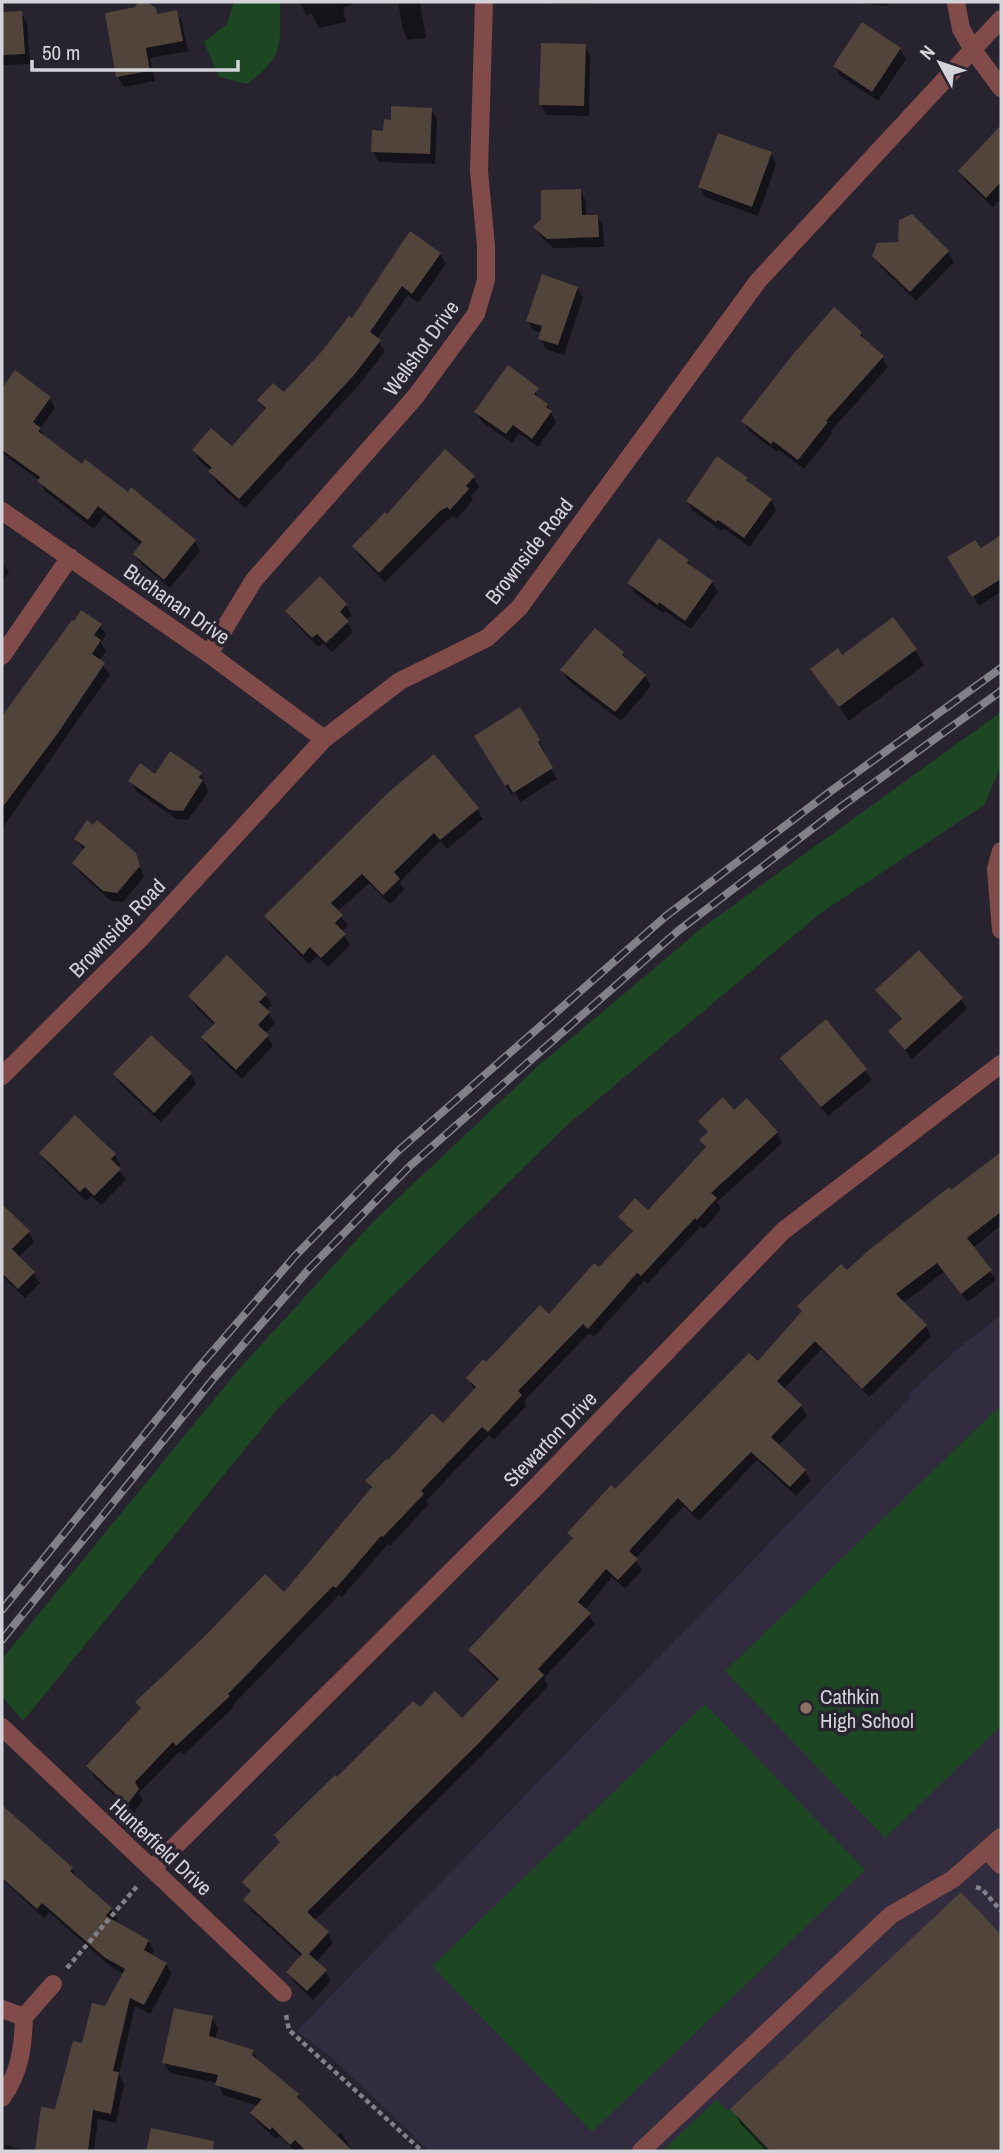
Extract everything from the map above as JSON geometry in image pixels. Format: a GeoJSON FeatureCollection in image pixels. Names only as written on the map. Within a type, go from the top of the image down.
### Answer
{"type":"FeatureCollection","features":[{"type":"Feature","properties":{"kind":"street","name":"Wellshot Drive"},"geometry":{"type":"LineString","coordinates":[[209,654],[254,580],[416,396],[476,314],[486,281],[486,246],[479,171],[484,2]]}},
{"type":"Feature","properties":{"kind":"street"},"geometry":{"type":"LineString","coordinates":[[956,2],[961,29],[1001,88]]}},
{"type":"Feature","properties":{"kind":"street","name":"Brownside Road"},"geometry":{"type":"LineString","coordinates":[[2,1076],[142,937],[324,739],[400,681],[487,638],[520,608],[758,281],[1001,19]]}},
{"type":"Feature","properties":{"kind":"street","name":"Buchanan Drive"},"geometry":{"type":"LineString","coordinates":[[2,511],[209,654],[324,739]]}},
{"type":"Feature","properties":{"kind":"street"},"geometry":{"type":"LineString","coordinates":[[2,656],[70,557]]}},
{"type":"Feature","properties":{"kind":"street"},"geometry":{"type":"LineString","coordinates":[[1001,851],[996,869],[1001,930]]}},
{"type":"Feature","properties":{"kind":"street","name":"Stewarton Drive"},"geometry":{"type":"LineString","coordinates":[[152,1869],[537,1486],[783,1231],[1001,1064]]}},
{"type":"Feature","properties":{"kind":"street","name":"Hunterfield Drive"},"geometry":{"type":"LineString","coordinates":[[5,1730],[283,1993]]}},
{"type":"Feature","properties":{"kind":"street"},"geometry":{"type":"LineString","coordinates":[[641,2151],[891,1914],[953,1879],[1001,1836]]}},
{"type":"Feature","properties":{"kind":"street"},"geometry":{"type":"LineString","coordinates":[[986,1850],[1001,1865]]}},
{"type":"Feature","properties":{"kind":"street"},"geometry":{"type":"LineString","coordinates":[[2,2098],[10,2087],[23,2051],[24,2017],[53,1984]]}},
{"type":"Feature","properties":{"kind":"street"},"geometry":{"type":"LineString","coordinates":[[2,2008],[24,2017]]}},
{"type":"Feature","properties":{"kind":"path"},"geometry":{"type":"LineString","coordinates":[[53,1984],[152,1869]]}},
{"type":"Feature","properties":{"kind":"path"},"geometry":{"type":"LineString","coordinates":[[283,1993],[289,2030],[422,2151]]}},
{"type":"Feature","properties":{"kind":"shaded area","name":"Cathkin High School"},"geometry":{"type":"Polygon","coordinates":[[[1001,1315],[1001,2151],[429,2151],[333,2059],[297,2031],[911,1397],[909,1394],[955,1351],[1001,1315]]]}},
{"type":"Feature","properties":{"kind":"green space"},"geometry":{"type":"Polygon","coordinates":[[[234,2],[280,2],[278,49],[268,66],[247,84],[219,77],[204,42],[227,24],[234,2]]]}},
{"type":"Feature","properties":{"kind":"green space"},"geometry":{"type":"Polygon","coordinates":[[[1001,712],[1001,766],[984,805],[822,912],[565,1127],[280,1406],[23,1721],[2,1696],[2,1659],[239,1369],[375,1220],[537,1067],[702,928],[1001,712]]]}},
{"type":"Feature","properties":{"kind":"green space"},"geometry":{"type":"Polygon","coordinates":[[[997,1409],[1001,1413],[1001,1726],[885,1838],[725,1671],[997,1409]]]}},
{"type":"Feature","properties":{"kind":"green space"},"geometry":{"type":"Polygon","coordinates":[[[705,1704],[865,1870],[592,2132],[432,1966],[705,1704]]]}},
{"type":"Feature","properties":{"kind":"green space"},"geometry":{"type":"Polygon","coordinates":[[[717,2099],[770,2151],[662,2151],[717,2099]]]}},
{"type":"Feature","properties":{"kind":"building"},"geometry":{"type":"Polygon","coordinates":[[[138,2],[147,2],[156,8],[157,14],[177,10],[183,41],[146,48],[150,71],[116,77],[105,13],[135,7],[138,2]]]}},
{"type":"Feature","properties":{"kind":"building"},"geometry":{"type":"Polygon","coordinates":[[[22,11],[25,54],[2,55],[2,12],[22,11]]]}},
{"type":"Feature","properties":{"kind":"building"},"geometry":{"type":"Polygon","coordinates":[[[862,22],[901,48],[872,92],[833,66],[862,22]]]}},
{"type":"Feature","properties":{"kind":"building"},"geometry":{"type":"Polygon","coordinates":[[[541,43],[586,44],[584,106],[539,105],[541,43]]]}},
{"type":"Feature","properties":{"kind":"building"},"geometry":{"type":"Polygon","coordinates":[[[391,106],[432,108],[430,154],[371,152],[372,130],[383,131],[384,119],[391,120],[391,106]]]}},
{"type":"Feature","properties":{"kind":"building"},"geometry":{"type":"Polygon","coordinates":[[[1001,125],[1001,182],[986,198],[958,171],[1001,125]]]}},
{"type":"Feature","properties":{"kind":"building"},"geometry":{"type":"Polygon","coordinates":[[[718,133],[772,152],[752,207],[698,187],[718,133]]]}},
{"type":"Feature","properties":{"kind":"building"},"geometry":{"type":"Polygon","coordinates":[[[581,189],[582,215],[598,215],[599,237],[547,239],[533,227],[541,219],[541,190],[581,189]]]}},
{"type":"Feature","properties":{"kind":"building"},"geometry":{"type":"Polygon","coordinates":[[[912,214],[949,251],[910,292],[872,256],[877,243],[898,242],[899,220],[912,214]]]}},
{"type":"Feature","properties":{"kind":"building"},"geometry":{"type":"Polygon","coordinates":[[[410,231],[441,253],[412,294],[402,286],[370,332],[381,340],[354,375],[239,499],[208,471],[212,468],[192,450],[211,428],[232,446],[266,408],[257,400],[273,383],[284,392],[323,350],[349,316],[352,318],[410,231]]]}},
{"type":"Feature","properties":{"kind":"building"},"geometry":{"type":"Polygon","coordinates":[[[542,274],[578,287],[558,345],[538,339],[542,326],[526,321],[542,274]]]}},
{"type":"Feature","properties":{"kind":"building"},"geometry":{"type":"Polygon","coordinates":[[[834,307],[884,356],[826,421],[828,422],[798,460],[741,421],[834,307]]]}},
{"type":"Feature","properties":{"kind":"building"},"geometry":{"type":"Polygon","coordinates":[[[508,365],[539,388],[534,394],[548,404],[546,407],[552,411],[532,439],[513,425],[506,434],[474,412],[508,365]]]}},
{"type":"Feature","properties":{"kind":"building"},"geometry":{"type":"Polygon","coordinates":[[[15,370],[51,397],[33,422],[41,428],[38,431],[82,464],[85,459],[128,492],[131,487],[196,540],[164,580],[133,554],[142,542],[98,506],[88,520],[37,481],[40,477],[2,450],[2,388],[15,370]]]}},
{"type":"Feature","properties":{"kind":"building"},"geometry":{"type":"Polygon","coordinates":[[[445,449],[475,476],[466,486],[469,489],[450,510],[447,507],[440,511],[379,573],[352,546],[385,512],[387,514],[445,449]]]}},
{"type":"Feature","properties":{"kind":"building"},"geometry":{"type":"Polygon","coordinates":[[[717,456],[772,499],[744,538],[686,501],[717,456]]]}},
{"type":"Feature","properties":{"kind":"building"},"geometry":{"type":"Polygon","coordinates":[[[1001,535],[1001,579],[972,597],[947,557],[975,540],[981,548],[1001,535]]]}},
{"type":"Feature","properties":{"kind":"building"},"geometry":{"type":"Polygon","coordinates":[[[659,538],[689,560],[687,563],[713,581],[685,621],[627,583],[659,538]]]}},
{"type":"Feature","properties":{"kind":"building"},"geometry":{"type":"Polygon","coordinates":[[[320,576],[347,604],[340,612],[349,621],[326,643],[317,634],[312,638],[285,611],[320,576]]]}},
{"type":"Feature","properties":{"kind":"building"},"geometry":{"type":"Polygon","coordinates":[[[81,610],[102,624],[94,635],[101,640],[92,654],[105,663],[58,733],[2,808],[2,716],[81,610]]]}},
{"type":"Feature","properties":{"kind":"building"},"geometry":{"type":"Polygon","coordinates":[[[893,617],[917,649],[839,707],[810,669],[838,648],[842,655],[893,617]]]}},
{"type":"Feature","properties":{"kind":"building"},"geometry":{"type":"Polygon","coordinates":[[[595,628],[646,675],[615,712],[560,670],[595,628]]]}},
{"type":"Feature","properties":{"kind":"building"},"geometry":{"type":"Polygon","coordinates":[[[520,707],[553,768],[513,793],[508,784],[505,786],[474,736],[520,707]]]}},
{"type":"Feature","properties":{"kind":"building"},"geometry":{"type":"Polygon","coordinates":[[[170,751],[202,773],[199,777],[203,780],[183,811],[170,810],[128,781],[140,763],[155,774],[170,751]]]}},
{"type":"Feature","properties":{"kind":"building"},"geometry":{"type":"Polygon","coordinates":[[[434,754],[479,808],[440,840],[434,833],[394,872],[400,879],[383,895],[362,874],[331,903],[343,915],[335,923],[346,934],[321,958],[310,947],[303,955],[264,916],[390,791],[434,754]]]}},
{"type":"Feature","properties":{"kind":"building"},"geometry":{"type":"Polygon","coordinates":[[[87,820],[93,825],[97,820],[136,853],[140,866],[117,893],[103,891],[72,863],[85,847],[74,839],[87,820]]]}},
{"type":"Feature","properties":{"kind":"building"},"geometry":{"type":"Polygon","coordinates":[[[919,950],[963,998],[905,1050],[888,1031],[902,1019],[875,990],[919,950]]]}},
{"type":"Feature","properties":{"kind":"building"},"geometry":{"type":"Polygon","coordinates":[[[227,955],[267,994],[259,1002],[270,1012],[258,1025],[269,1035],[236,1070],[201,1037],[215,1023],[188,996],[227,955]]]}},
{"type":"Feature","properties":{"kind":"building"},"geometry":{"type":"Polygon","coordinates":[[[826,1019],[867,1069],[821,1107],[780,1058],[826,1019]]]}},
{"type":"Feature","properties":{"kind":"building"},"geometry":{"type":"Polygon","coordinates":[[[151,1035],[192,1073],[154,1113],[113,1074],[151,1035]]]}},
{"type":"Feature","properties":{"kind":"building"},"geometry":{"type":"Polygon","coordinates":[[[723,1097],[734,1110],[747,1098],[778,1132],[711,1193],[717,1198],[641,1276],[637,1273],[588,1329],[583,1324],[518,1391],[522,1395],[488,1432],[482,1427],[421,1491],[424,1494],[383,1537],[381,1536],[336,1588],[333,1586],[228,1694],[230,1696],[176,1746],[173,1742],[135,1782],[139,1789],[127,1805],[86,1766],[141,1708],[135,1702],[265,1574],[284,1592],[372,1487],[365,1481],[386,1459],[388,1460],[432,1413],[443,1423],[476,1387],[466,1378],[483,1359],[486,1362],[540,1305],[549,1314],[594,1263],[599,1267],[633,1231],[618,1217],[635,1198],[648,1210],[706,1147],[699,1140],[708,1132],[698,1121],[723,1097]]]}},
{"type":"Feature","properties":{"kind":"building"},"geometry":{"type":"Polygon","coordinates":[[[75,1115],[116,1154],[111,1159],[121,1169],[94,1196],[85,1187],[80,1192],[39,1153],[75,1115]]]}},
{"type":"Feature","properties":{"kind":"building"},"geometry":{"type":"Polygon","coordinates":[[[1001,1152],[1001,1212],[967,1238],[992,1270],[961,1294],[937,1263],[896,1294],[927,1325],[862,1389],[815,1341],[777,1381],[802,1405],[771,1437],[806,1470],[790,1487],[751,1452],[692,1512],[678,1498],[629,1551],[638,1559],[618,1580],[606,1569],[578,1602],[591,1613],[538,1669],[544,1675],[476,1746],[307,1912],[329,1932],[309,1954],[327,1970],[307,1991],[286,1972],[302,1954],[243,1900],[251,1891],[242,1882],[280,1842],[274,1835],[413,1701],[420,1707],[435,1691],[462,1718],[499,1679],[468,1650],[573,1538],[567,1533],[611,1485],[615,1489],[749,1353],[758,1361],[802,1311],[797,1306],[841,1264],[847,1270],[949,1187],[951,1190],[1001,1152]]]}},
{"type":"Feature","properties":{"kind":"building"},"geometry":{"type":"Polygon","coordinates":[[[2,1204],[30,1231],[12,1249],[35,1272],[18,1289],[2,1273],[2,1204]]]}},
{"type":"Feature","properties":{"kind":"building"},"geometry":{"type":"Polygon","coordinates":[[[2,1805],[73,1868],[70,1871],[112,1908],[106,1916],[149,1940],[144,1950],[167,1963],[144,2005],[130,1998],[113,2071],[119,2072],[111,2114],[93,2110],[88,2151],[35,2151],[41,2107],[55,2109],[73,2041],[82,2043],[92,2003],[105,2006],[125,1969],[104,1957],[42,1903],[37,1909],[2,1878],[2,1805]]]}},
{"type":"Feature","properties":{"kind":"building"},"geometry":{"type":"Polygon","coordinates":[[[961,1892],[1001,1935],[1001,2151],[770,2151],[730,2109],[961,1892]]]}},
{"type":"Feature","properties":{"kind":"building"},"geometry":{"type":"Polygon","coordinates":[[[174,2008],[213,2016],[209,2036],[254,2050],[252,2055],[299,2094],[297,2097],[353,2151],[306,2151],[295,2140],[290,2145],[272,2127],[270,2130],[250,2113],[262,2099],[215,2085],[218,2075],[162,2063],[174,2008]]]}},
{"type":"Feature","properties":{"kind":"building"},"geometry":{"type":"Polygon","coordinates":[[[151,2128],[214,2141],[213,2151],[146,2151],[151,2128]]]}},
{"type":"Feature","properties":{"kind":"railway"},"geometry":{"type":"LineString","coordinates":[[2,1610],[200,1366],[295,1256],[398,1151],[666,916],[831,791],[1001,668]]}},
{"type":"Feature","properties":{"kind":"railway"},"geometry":{"type":"LineString","coordinates":[[2,1640],[214,1378],[309,1269],[411,1165],[678,931],[842,806],[1001,691]]}},
{"type":"Feature","properties":{"kind":"place","name":"Cathkin High School"},"geometry":{"type":"Point","coordinates":[806,1708]}}]}
